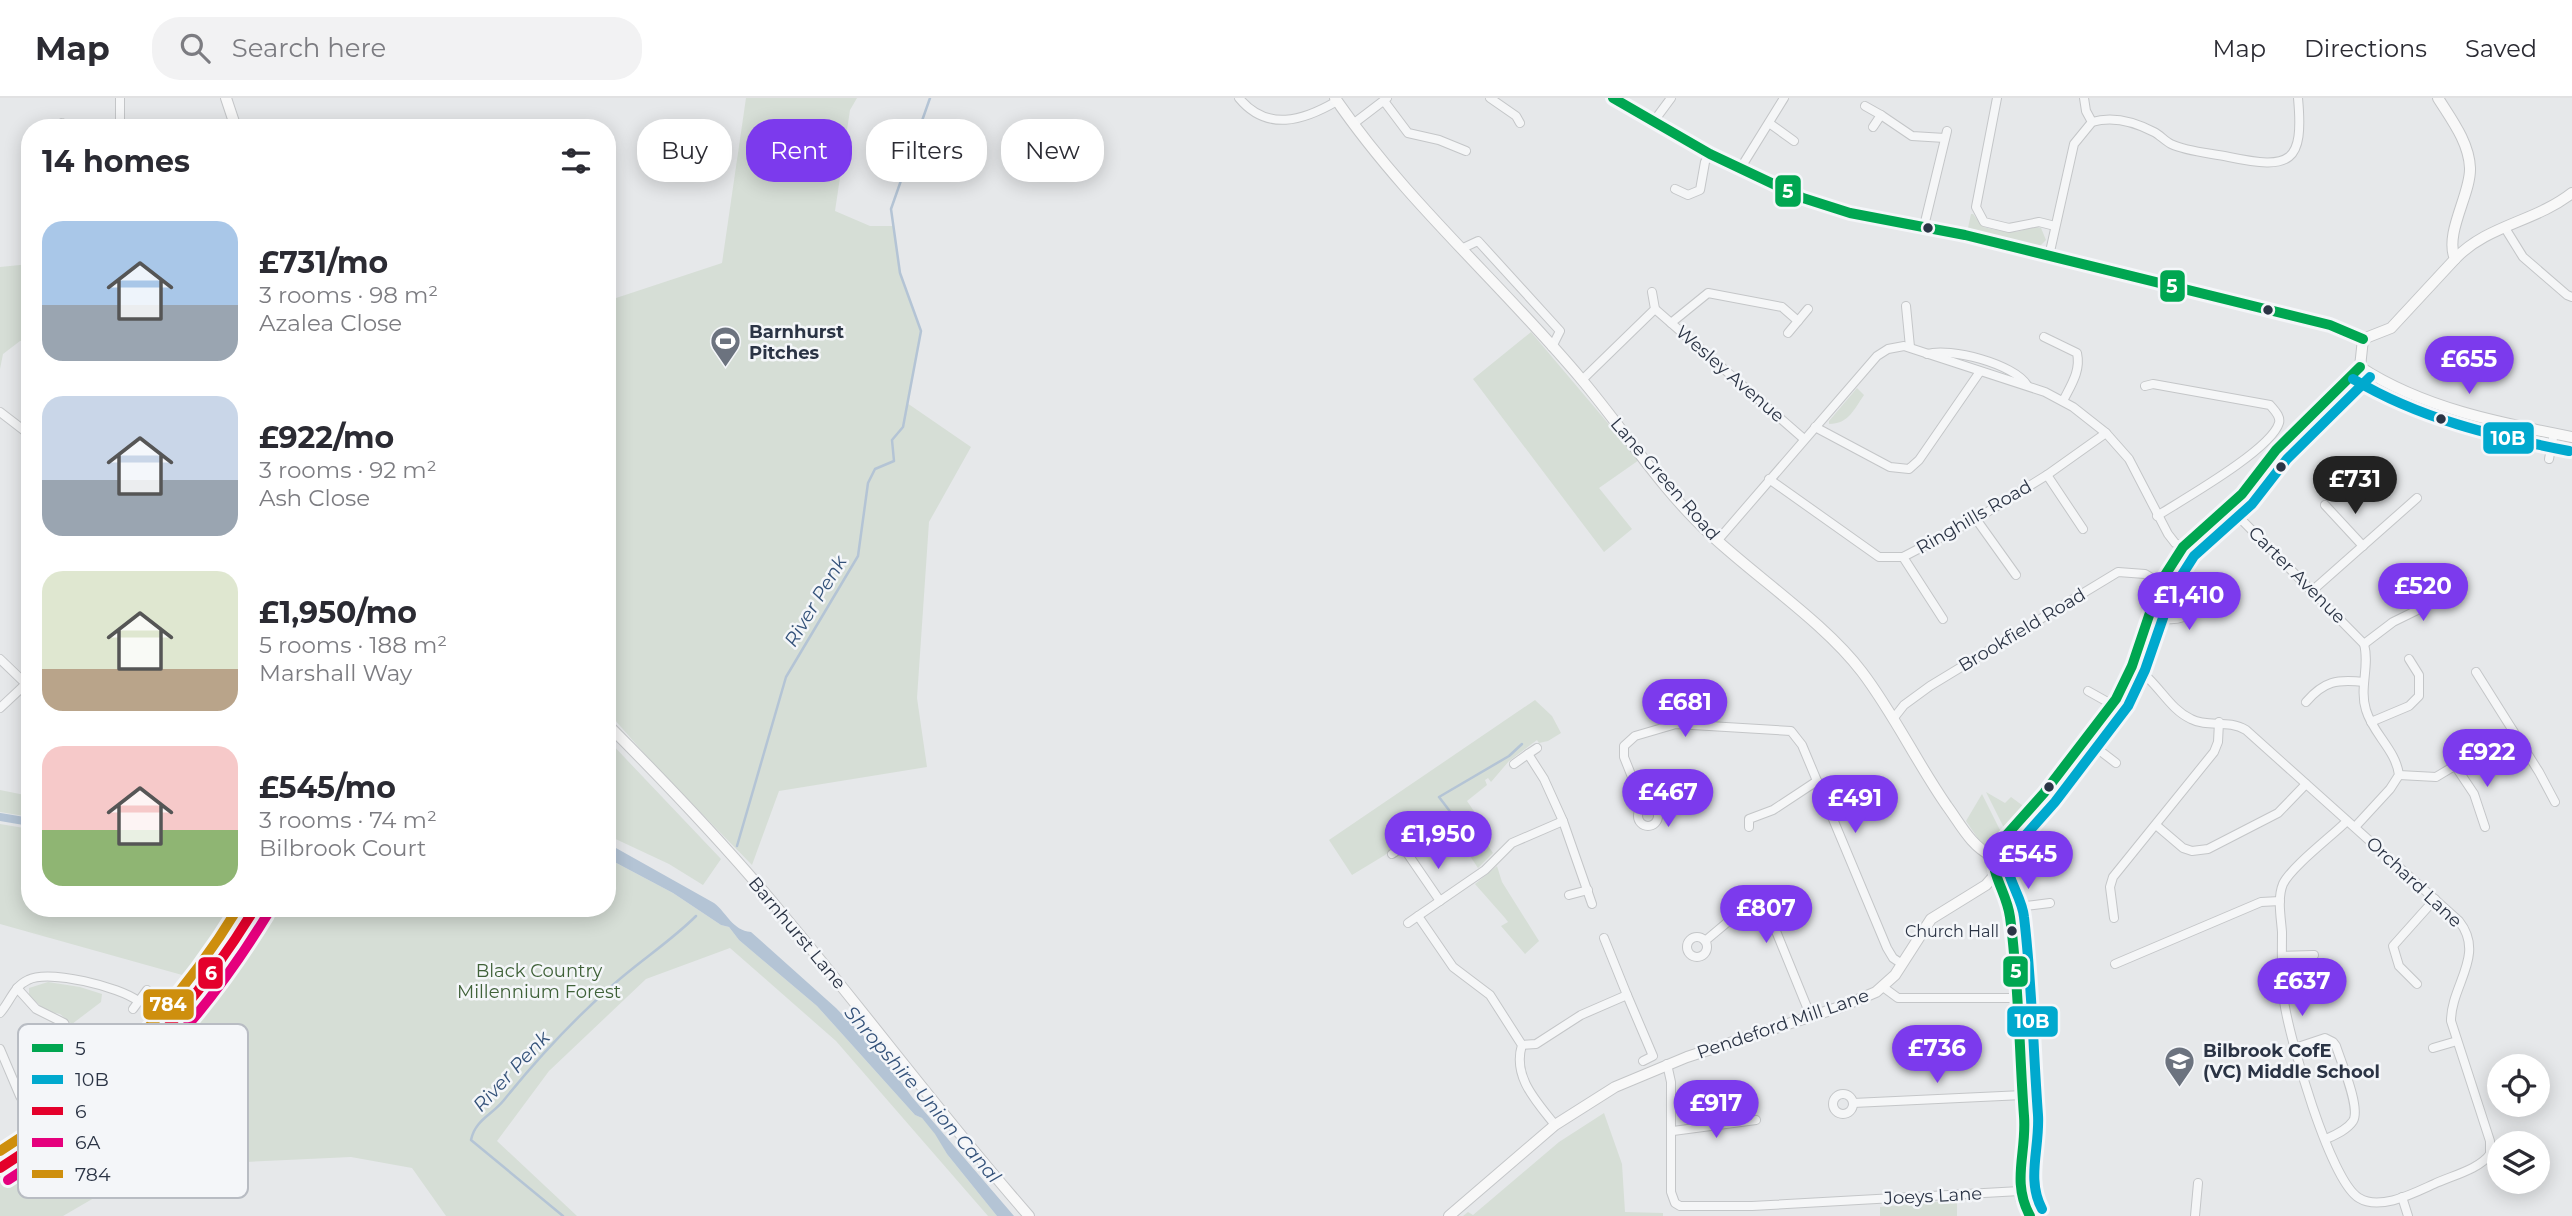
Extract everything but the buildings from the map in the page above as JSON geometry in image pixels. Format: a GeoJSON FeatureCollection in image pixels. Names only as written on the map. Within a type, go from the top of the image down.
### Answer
{"type":"FeatureCollection","features":[{"type":"Feature","properties":{"kind":"street"},"geometry":{"type":"LineString","coordinates":[[120,98],[120,119]]}},
{"type":"Feature","properties":{"kind":"street"},"geometry":{"type":"LineString","coordinates":[[226,98],[233,119]]}},
{"type":"Feature","properties":{"kind":"street"},"geometry":{"type":"LineString","coordinates":[[1239,98],[1251,113],[1278,120],[1295,120],[1336,100]]}},
{"type":"Feature","properties":{"kind":"street"},"geometry":{"type":"LineString","coordinates":[[1490,98],[1516,116],[1520,123]]}},
{"type":"Feature","properties":{"kind":"street"},"geometry":{"type":"LineString","coordinates":[[1613,98],[1710,154],[1803,198],[1850,213],[1924,226],[2330,325],[2363,339],[2391,328],[2479,237],[2548,210],[2572,193]]}},
{"type":"Feature","properties":{"kind":"street"},"geometry":{"type":"LineString","coordinates":[[1654,121],[1671,98]]}},
{"type":"Feature","properties":{"kind":"street"},"geometry":{"type":"LineString","coordinates":[[1740,169],[1784,98]]}},
{"type":"Feature","properties":{"kind":"street"},"geometry":{"type":"LineString","coordinates":[[1997,98],[1976,207],[1978,215],[1984,222],[2009,228],[2034,222],[2055,226]]}},
{"type":"Feature","properties":{"kind":"street"},"geometry":{"type":"LineString","coordinates":[[2084,98],[2085,111],[2092,122]]}},
{"type":"Feature","properties":{"kind":"street"},"geometry":{"type":"LineString","coordinates":[[2049,256],[2074,144],[2092,122],[2114,119],[2154,132],[2171,144],[2272,164],[2286,158],[2300,139],[2298,98]]}},
{"type":"Feature","properties":{"kind":"street"},"geometry":{"type":"LineString","coordinates":[[2438,98],[2460,134],[2470,169],[2452,243],[2455,259]]}},
{"type":"Feature","properties":{"kind":"street"},"geometry":{"type":"LineString","coordinates":[[1353,124],[1385,99],[1408,133],[1439,139],[1466,151]]}},
{"type":"Feature","properties":{"kind":"street","name":"Lane Green Road"},"geometry":{"type":"LineString","coordinates":[[1336,100],[1417,202],[1463,248],[1582,380],[1642,456],[1718,540],[1733,556],[1827,635],[1856,664],[1894,719],[1929,781],[1976,847],[1992,856]]}},
{"type":"Feature","properties":{"kind":"street"},"geometry":{"type":"LineString","coordinates":[[1866,106],[1912,136],[1946,134],[1924,226]]}},
{"type":"Feature","properties":{"kind":"street"},"geometry":{"type":"LineString","coordinates":[[1873,127],[1881,115]]}},
{"type":"Feature","properties":{"kind":"street"},"geometry":{"type":"LineString","coordinates":[[1769,123],[1794,141]]}},
{"type":"Feature","properties":{"kind":"street"},"geometry":{"type":"LineString","coordinates":[[1675,189],[1688,195],[1700,190],[1705,162],[1710,154]]}},
{"type":"Feature","properties":{"kind":"street"},"geometry":{"type":"LineString","coordinates":[[2505,228],[2523,257],[2567,295],[2572,296]]}},
{"type":"Feature","properties":{"kind":"street"},"geometry":{"type":"LineString","coordinates":[[1463,248],[1478,241],[1560,331],[1552,347]]}},
{"type":"Feature","properties":{"kind":"street"},"geometry":{"type":"LineString","coordinates":[[1582,380],[1655,309],[1652,292]]}},
{"type":"Feature","properties":{"kind":"street"},"geometry":{"type":"LineString","coordinates":[[1671,323],[1708,293],[1783,307],[1798,321]]}},
{"type":"Feature","properties":{"kind":"street"},"geometry":{"type":"LineString","coordinates":[[1906,306],[1910,347]]}},
{"type":"Feature","properties":{"kind":"street","name":"Wesley Avenue"},"geometry":{"type":"LineString","coordinates":[[1655,309],[1804,439]]}},
{"type":"Feature","properties":{"kind":"street"},"geometry":{"type":"LineString","coordinates":[[1788,333],[1808,309]]}},
{"type":"Feature","properties":{"kind":"street"},"geometry":{"type":"LineString","coordinates":[[2044,337],[2077,353],[2079,363],[2063,401]]}},
{"type":"Feature","properties":{"kind":"street"},"geometry":{"type":"LineString","coordinates":[[2030,1216],[2020,1191],[2025,1137],[2023,1095],[2009,908],[1993,877],[1992,856],[1996,845],[2044,793],[2113,705],[2133,666],[2160,583],[2183,547],[2229,507],[2289,436],[2360,367],[2363,339]]}},
{"type":"Feature","properties":{"kind":"street"},"geometry":{"type":"LineString","coordinates":[[1718,540],[1877,356],[1888,349],[1910,347],[1979,373],[2027,386],[2063,401],[2106,433],[2129,459],[2157,516],[2175,543],[2183,547]]}},
{"type":"Feature","properties":{"kind":"street"},"geometry":{"type":"LineString","coordinates":[[1927,354],[1945,351],[1995,364],[2020,377],[2027,386]]}},
{"type":"Feature","properties":{"kind":"street"},"geometry":{"type":"LineString","coordinates":[[2360,367],[2397,389],[2422,399],[2572,437]]}},
{"type":"Feature","properties":{"kind":"street"},"geometry":{"type":"LineString","coordinates":[[1815,427],[1889,467],[1904,470],[1919,460],[1979,373]]}},
{"type":"Feature","properties":{"kind":"street"},"geometry":{"type":"LineString","coordinates":[[2145,386],[2153,384],[2270,405],[2279,416],[2279,423],[2272,434],[2236,466],[2157,516]]}},
{"type":"Feature","properties":{"kind":"street"},"geometry":{"type":"LineString","coordinates":[[0,412],[21,428]]}},
{"type":"Feature","properties":{"kind":"street","name":"Ringhills Road"},"geometry":{"type":"LineString","coordinates":[[1769,479],[1879,557],[1903,557],[1976,519],[2047,475],[2106,433]]}},
{"type":"Feature","properties":{"kind":"street"},"geometry":{"type":"LineString","coordinates":[[2549,459],[2554,433]]}},
{"type":"Feature","properties":{"kind":"street"},"geometry":{"type":"LineString","coordinates":[[2047,475],[2083,529]]}},
{"type":"Feature","properties":{"kind":"street"},"geometry":{"type":"LineString","coordinates":[[2313,590],[2417,498]]}},
{"type":"Feature","properties":{"kind":"street"},"geometry":{"type":"LineString","coordinates":[[2325,505],[2362,546]]}},
{"type":"Feature","properties":{"kind":"street","name":"Carter Avenue"},"geometry":{"type":"LineString","coordinates":[[2229,507],[2364,644]]}},
{"type":"Feature","properties":{"kind":"street"},"geometry":{"type":"LineString","coordinates":[[1976,519],[2016,575]]}},
{"type":"Feature","properties":{"kind":"street"},"geometry":{"type":"LineString","coordinates":[[1903,557],[1943,619]]}},
{"type":"Feature","properties":{"kind":"street","name":"Brookfield Road"},"geometry":{"type":"LineString","coordinates":[[1894,719],[1904,705],[1930,686],[2118,572],[2146,574],[2160,583]]}},
{"type":"Feature","properties":{"kind":"street"},"geometry":{"type":"LineString","coordinates":[[2408,1216],[2402,1197],[2375,1202],[2355,1195],[2326,1139],[2295,1048],[2285,1002],[2280,901],[2283,884],[2299,866],[2390,789],[2399,775],[2396,761],[2371,722],[2364,703],[2368,662],[2364,644],[2393,622],[2444,597],[2462,580]]}},
{"type":"Feature","properties":{"kind":"street"},"geometry":{"type":"LineString","coordinates":[[2150,616],[2180,620],[2190,614],[2208,592]]}},
{"type":"Feature","properties":{"kind":"street"},"geometry":{"type":"LineString","coordinates":[[0,659],[21,676]]}},
{"type":"Feature","properties":{"kind":"street"},"geometry":{"type":"LineString","coordinates":[[2371,722],[2409,706],[2419,696],[2419,675],[2409,659]]}},
{"type":"Feature","properties":{"kind":"street","name":"Orchard Lane"},"geometry":{"type":"LineString","coordinates":[[2133,666],[2146,674],[2173,705],[2191,719],[2231,723],[2246,730],[2462,924],[2470,944],[2469,963],[2451,1012],[2456,1041],[2490,1141],[2490,1154],[2482,1162],[2402,1197]]}},
{"type":"Feature","properties":{"kind":"street"},"geometry":{"type":"LineString","coordinates":[[2476,672],[2554,802]]}},
{"type":"Feature","properties":{"kind":"street"},"geometry":{"type":"LineString","coordinates":[[2306,702],[2325,683],[2342,680],[2364,682]]}},
{"type":"Feature","properties":{"kind":"street"},"geometry":{"type":"LineString","coordinates":[[0,708],[21,688]]}},
{"type":"Feature","properties":{"kind":"street"},"geometry":{"type":"LineString","coordinates":[[2088,691],[2113,705]]}},
{"type":"Feature","properties":{"kind":"street"},"geometry":{"type":"LineString","coordinates":[[2114,918],[2111,881],[2214,752],[2218,742],[2219,722]]}},
{"type":"Feature","properties":{"kind":"street"},"geometry":{"type":"LineString","coordinates":[[1644,807],[1624,757],[1624,746],[1635,736],[1676,724],[1791,731],[1802,745],[1887,948],[1893,958],[1902,964]]}},
{"type":"Feature","properties":{"kind":"street"},"geometry":{"type":"LineString","coordinates":[[2399,775],[2430,779],[2456,767],[2513,731]]}},
{"type":"Feature","properties":{"kind":"street","name":"Barnhurst Lane"},"geometry":{"type":"LineString","coordinates":[[616,733],[781,912],[879,1031],[961,1138],[1030,1216]]}},
{"type":"Feature","properties":{"kind":"street"},"geometry":{"type":"LineString","coordinates":[[2086,740],[2116,763]]}},
{"type":"Feature","properties":{"kind":"street"},"geometry":{"type":"LineString","coordinates":[[1514,764],[1537,748]]}},
{"type":"Feature","properties":{"kind":"street"},"geometry":{"type":"LineString","coordinates":[[1528,754],[1544,779],[1563,821],[1592,904]]}},
{"type":"Feature","properties":{"kind":"street"},"geometry":{"type":"LineString","coordinates":[[2456,767],[2474,794],[2485,827]]}},
{"type":"Feature","properties":{"kind":"street"},"geometry":{"type":"LineString","coordinates":[[1740,813],[1749,822],[1773,810],[1817,781]]}},
{"type":"Feature","properties":{"kind":"street"},"geometry":{"type":"LineString","coordinates":[[2156,825],[2183,848],[2192,851],[2208,849],[2278,813],[2306,784]]}},
{"type":"Feature","properties":{"kind":"street"},"geometry":{"type":"LineString","coordinates":[[1408,923],[1485,870],[1512,844],[1563,821]]}},
{"type":"Feature","properties":{"kind":"street"},"geometry":{"type":"LineString","coordinates":[[1392,854],[1413,840]]}},
{"type":"Feature","properties":{"kind":"street"},"geometry":{"type":"LineString","coordinates":[[1403,847],[1440,901]]}},
{"type":"Feature","properties":{"kind":"street","name":"Pendeford Mill Lane"},"geometry":{"type":"LineString","coordinates":[[1449,1216],[1555,1125],[1608,1090],[1667,1064],[1811,1017],[1864,998],[1883,987],[1902,964],[1931,919],[1986,885],[1993,877]]}},
{"type":"Feature","properties":{"kind":"street"},"geometry":{"type":"LineString","coordinates":[[1569,895],[1588,890]]}},
{"type":"Feature","properties":{"kind":"street"},"geometry":{"type":"LineString","coordinates":[[2417,984],[2399,966],[2393,946],[2435,900]]}},
{"type":"Feature","properties":{"kind":"street"},"geometry":{"type":"LineString","coordinates":[[2115,964],[2261,902],[2280,901]]}},
{"type":"Feature","properties":{"kind":"street"},"geometry":{"type":"LineString","coordinates":[[2009,908],[2050,903]]}},
{"type":"Feature","properties":{"kind":"street"},"geometry":{"type":"LineString","coordinates":[[1705,941],[1748,905],[1763,905],[1767,909],[1811,1017]]}},
{"type":"Feature","properties":{"kind":"street"},"geometry":{"type":"LineString","coordinates":[[1418,916],[1453,967],[1490,995],[1522,1045],[1519,1057],[1524,1082],[1555,1125]]}},
{"type":"Feature","properties":{"kind":"street"},"geometry":{"type":"LineString","coordinates":[[174,1024],[250,917]]}},
{"type":"Feature","properties":{"kind":"street"},"geometry":{"type":"LineString","coordinates":[[1604,938],[1627,995],[1657,1054],[1643,1062]]}},
{"type":"Feature","properties":{"kind":"street"},"geometry":{"type":"LineString","coordinates":[[2282,956],[2314,955]]}},
{"type":"Feature","properties":{"kind":"street"},"geometry":{"type":"LineString","coordinates":[[0,1013],[17,988],[36,977],[52,975],[114,988],[138,1001]]}},
{"type":"Feature","properties":{"kind":"street"},"geometry":{"type":"LineString","coordinates":[[1883,987],[1893,996],[1904,998],[2016,998]]}},
{"type":"Feature","properties":{"kind":"street"},"geometry":{"type":"LineString","coordinates":[[17,988],[41,1012],[65,1024]]}},
{"type":"Feature","properties":{"kind":"street"},"geometry":{"type":"LineString","coordinates":[[133,1009],[147,990]]}},
{"type":"Feature","properties":{"kind":"street"},"geometry":{"type":"LineString","coordinates":[[1522,1045],[1536,1044],[1581,1015],[1627,995]]}},
{"type":"Feature","properties":{"kind":"street"},"geometry":{"type":"LineString","coordinates":[[2295,1048],[2325,1038],[2333,1041],[2336,1046],[2356,1107],[2354,1119],[2345,1129],[2326,1139]]}},
{"type":"Feature","properties":{"kind":"street"},"geometry":{"type":"LineString","coordinates":[[2433,1048],[2456,1041]]}},
{"type":"Feature","properties":{"kind":"street"},"geometry":{"type":"LineString","coordinates":[[0,1049],[4,1068],[18,1093]]}},
{"type":"Feature","properties":{"kind":"street","name":"Joeys Lane"},"geometry":{"type":"LineString","coordinates":[[1667,1064],[1671,1082],[1673,1131],[1671,1192],[1675,1203],[1688,1208],[2020,1191]]}},
{"type":"Feature","properties":{"kind":"street"},"geometry":{"type":"LineString","coordinates":[[1853,1104],[2023,1095]]}},
{"type":"Feature","properties":{"kind":"street"},"geometry":{"type":"LineString","coordinates":[[1673,1131],[1756,1120]]}},
{"type":"Feature","properties":{"kind":"street"},"geometry":{"type":"LineString","coordinates":[[0,1168],[18,1157]]}},
{"type":"Feature","properties":{"kind":"street"},"geometry":{"type":"LineString","coordinates":[[2195,1216],[2198,1184]]}},
{"type":"Feature","properties":{"kind":"green space"},"geometry":{"type":"Polygon","coordinates":[[[746,98],[857,98],[849,119],[746,119],[746,182],[839,182],[835,211],[870,226],[893,226],[900,273],[921,331],[907,403],[971,447],[929,522],[917,698],[927,767],[779,791],[752,865],[656,767],[616,721],[616,298],[722,263],[746,98]]]}},
{"type":"Feature","properties":{"kind":"green space"},"geometry":{"type":"Polygon","coordinates":[[[1971,214],[1983,227],[1998,230],[2013,232],[2041,228],[2046,240],[2040,246],[1968,228],[1971,214]]]}},
{"type":"Feature","properties":{"kind":"green space"},"geometry":{"type":"Polygon","coordinates":[[[21,265],[21,341],[3,354],[0,369],[0,267],[21,265]]]}},
{"type":"Feature","properties":{"kind":"green space"},"geometry":{"type":"Polygon","coordinates":[[[1531,332],[1639,460],[1599,488],[1632,529],[1604,552],[1473,379],[1531,332]]]}},
{"type":"Feature","properties":{"kind":"green space"},"geometry":{"type":"Polygon","coordinates":[[[1857,388],[1864,395],[1854,410],[1846,419],[1829,424],[1829,421],[1857,388]]]}},
{"type":"Feature","properties":{"kind":"green space"},"geometry":{"type":"Polygon","coordinates":[[[1535,700],[1552,716],[1561,733],[1548,741],[1539,743],[1537,740],[1509,761],[1491,782],[1488,778],[1485,780],[1487,785],[1467,801],[1482,823],[1476,828],[1493,853],[1478,868],[1448,823],[1438,824],[1435,820],[1429,828],[1415,835],[1413,833],[1385,855],[1352,875],[1329,840],[1535,700]]]}},
{"type":"Feature","properties":{"kind":"green space"},"geometry":{"type":"Polygon","coordinates":[[[616,748],[721,859],[703,885],[669,864],[616,839],[616,748]]]}},
{"type":"Feature","properties":{"kind":"green space"},"geometry":{"type":"Polygon","coordinates":[[[0,790],[21,794],[21,816],[0,812],[0,790]]]}},
{"type":"Feature","properties":{"kind":"green space"},"geometry":{"type":"Polygon","coordinates":[[[1986,792],[2005,803],[2011,797],[2026,808],[2006,832],[1986,792]]]}},
{"type":"Feature","properties":{"kind":"green space"},"geometry":{"type":"Polygon","coordinates":[[[1982,794],[2002,834],[1991,846],[1981,843],[1966,821],[1982,794]]]}},
{"type":"Feature","properties":{"kind":"green space"},"geometry":{"type":"Polygon","coordinates":[[[0,824],[21,828],[21,917],[238,917],[200,980],[0,924],[0,824]]]}},
{"type":"Feature","properties":{"kind":"green space","name":"Black Country Millennium Forest"},"geometry":{"type":"Polygon","coordinates":[[[616,863],[673,893],[721,925],[729,927],[739,940],[817,1006],[915,1115],[922,1118],[936,1134],[947,1154],[997,1216],[988,1216],[836,1041],[730,948],[646,979],[549,1071],[497,1141],[577,1216],[446,1216],[412,1168],[351,1157],[248,1162],[248,1024],[183,1024],[213,987],[255,917],[616,917],[616,863]]]}},
{"type":"Feature","properties":{"kind":"green space"},"geometry":{"type":"Polygon","coordinates":[[[1497,866],[1502,882],[1539,941],[1525,954],[1501,926],[1508,922],[1475,884],[1497,866]]]}},
{"type":"Feature","properties":{"kind":"green space"},"geometry":{"type":"Polygon","coordinates":[[[48,982],[102,994],[101,1002],[72,1024],[60,1014],[46,1011],[29,995],[29,988],[48,982]]]}},
{"type":"Feature","properties":{"kind":"green space"},"geometry":{"type":"Polygon","coordinates":[[[1604,1113],[1622,1164],[1625,1212],[1663,1213],[1663,1216],[1463,1216],[1468,1212],[1473,1215],[1559,1142],[1604,1113]]]}},
{"type":"Feature","properties":{"kind":"green space"},"geometry":{"type":"Polygon","coordinates":[[[18,1170],[18,1198],[94,1198],[63,1216],[0,1216],[0,1181],[18,1170]]]}},
{"type":"Feature","properties":{"kind":"green space"},"geometry":{"type":"Polygon","coordinates":[[[1957,1200],[1957,1216],[1880,1216],[1880,1207],[1957,1200]]]}},
{"type":"Feature","properties":{"kind":"water"},"geometry":{"type":"Polygon","coordinates":[[[616,848],[714,903],[735,925],[751,932],[836,1008],[877,1050],[912,1097],[1014,1216],[997,1216],[922,1118],[915,1115],[817,1006],[739,940],[729,927],[721,925],[673,893],[616,863],[616,848]]]}},
{"type":"Feature","properties":{"kind":"waterway","name":"River Penk"},"geometry":{"type":"LineString","coordinates":[[737,846],[786,677],[858,556],[868,483],[875,469],[894,461],[892,440],[903,427],[921,331],[900,273],[891,209],[930,98]]}},
{"type":"Feature","properties":{"kind":"waterway"},"geometry":{"type":"LineString","coordinates":[[1481,852],[1439,797],[1509,756],[1522,744]]}},
{"type":"Feature","properties":{"kind":"waterway","name":"Shropshire Union Canal"},"geometry":{"type":"LineString","coordinates":[[0,817],[21,820]]}},
{"type":"Feature","properties":{"kind":"waterway","name":"River Penk"},"geometry":{"type":"LineString","coordinates":[[563,1216],[471,1140],[473,1133],[585,1011],[696,916]]}},
{"type":"Feature","properties":{"kind":"transit line","name":"5"},"geometry":{"type":"LineString","coordinates":[[1613,98],[1710,154],[1803,198],[1850,213],[1965,235],[2330,325],[2363,339]]}},
{"type":"Feature","properties":{"kind":"transit line","name":"5"},"geometry":{"type":"LineString","coordinates":[[2030,1216],[2021,1191],[2024,1116],[2013,942],[2008,908],[1994,868],[1993,850],[2044,793],[2116,699],[2132,666],[2160,583],[2183,547],[2242,494],[2276,450],[2360,367]]}},
{"type":"Feature","properties":{"kind":"transit line","name":"10B"},"geometry":{"type":"LineString","coordinates":[[2042,1209],[2037,1198],[2034,1175],[2038,1115],[2027,942],[2023,909],[2009,872],[2007,856],[2055,802],[2128,706],[2145,670],[2173,589],[2194,556],[2252,504],[2287,459],[2370,377]]}},
{"type":"Feature","properties":{"kind":"transit line","name":"10B"},"geometry":{"type":"LineString","coordinates":[[2353,379],[2378,393],[2431,415],[2513,439],[2569,451]]}},
{"type":"Feature","properties":{"kind":"transit line","name":"784"},"geometry":{"type":"LineString","coordinates":[[151,1024],[189,979],[232,917]]}},
{"type":"Feature","properties":{"kind":"transit line","name":"6"},"geometry":{"type":"LineString","coordinates":[[170,1024],[202,986],[249,917]]}},
{"type":"Feature","properties":{"kind":"transit line","name":"6A"},"geometry":{"type":"LineString","coordinates":[[189,1024],[241,956],[266,917]]}},
{"type":"Feature","properties":{"kind":"transit line","name":"784"},"geometry":{"type":"LineString","coordinates":[[0,1151],[18,1139]]}},
{"type":"Feature","properties":{"kind":"transit line","name":"6"},"geometry":{"type":"LineString","coordinates":[[0,1168],[18,1156]]}},
{"type":"Feature","properties":{"kind":"transit line","name":"6A"},"geometry":{"type":"LineString","coordinates":[[8,1180],[18,1173]]}},
{"type":"Feature","properties":{"kind":"place","name":"Barnhurst Pitches"},"geometry":{"type":"Point","coordinates":[726,369]}},
{"type":"Feature","properties":{"kind":"place","name":"Church Hall"},"geometry":{"type":"Point","coordinates":[2012,931]}},
{"type":"Feature","properties":{"kind":"place","name":"Bilbrook CofE (VC) Middle School"},"geometry":{"type":"Point","coordinates":[2180,1088]}}]}
